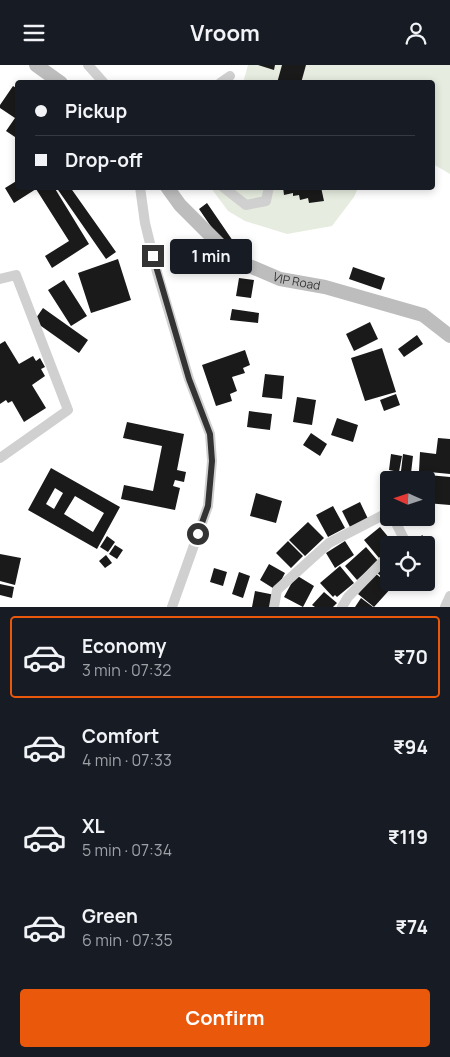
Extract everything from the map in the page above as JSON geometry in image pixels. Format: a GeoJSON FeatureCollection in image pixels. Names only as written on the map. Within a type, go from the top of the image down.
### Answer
{"type":"FeatureCollection","features":[{"type":"Feature","properties":{"kind":"main road"},"geometry":{"type":"LineString","coordinates":[[36,65],[57,80]]}},
{"type":"Feature","properties":{"kind":"main road","name":"VIP Road"},"geometry":{"type":"LineString","coordinates":[[169,190],[180,205],[222,247],[247,265],[280,279],[325,287],[423,315],[449,337]]}},
{"type":"Feature","properties":{"kind":"street"},"geometry":{"type":"LineString","coordinates":[[88,65],[101,80]]}},
{"type":"Feature","properties":{"kind":"street"},"geometry":{"type":"LineString","coordinates":[[225,80],[230,77]]}},
{"type":"Feature","properties":{"kind":"street"},"geometry":{"type":"LineString","coordinates":[[140,190],[145,223],[157,272],[189,379],[210,434],[212,461],[208,506],[172,607]]}},
{"type":"Feature","properties":{"kind":"street"},"geometry":{"type":"LineString","coordinates":[[227,190],[246,205],[266,201],[268,190]]}},
{"type":"Feature","properties":{"kind":"street"},"geometry":{"type":"LineString","coordinates":[[0,279],[16,275],[68,411],[0,457]]}},
{"type":"Feature","properties":{"kind":"street"},"geometry":{"type":"LineString","coordinates":[[274,607],[277,590],[329,543],[380,517]]}},
{"type":"Feature","properties":{"kind":"street"},"geometry":{"type":"LineString","coordinates":[[342,607],[348,597],[380,564]]}},
{"type":"Feature","properties":{"kind":"street"},"geometry":{"type":"LineString","coordinates":[[445,607],[450,596]]}},
{"type":"Feature","properties":{"kind":"shaded area"},"geometry":{"type":"Polygon","coordinates":[[[248,65],[450,65],[450,174],[435,165],[435,80],[244,80],[248,65]]]}},
{"type":"Feature","properties":{"kind":"shaded area"},"geometry":{"type":"Polygon","coordinates":[[[212,190],[357,190],[332,226],[287,234],[245,221],[228,211],[212,190]]]}},
{"type":"Feature","properties":{"kind":"building"},"geometry":{"type":"Polygon","coordinates":[[[258,65],[275,65],[274,70],[258,65]]]}},
{"type":"Feature","properties":{"kind":"building"},"geometry":{"type":"Polygon","coordinates":[[[282,65],[306,65],[302,80],[278,80],[282,65]]]}},
{"type":"Feature","properties":{"kind":"building"},"geometry":{"type":"Polygon","coordinates":[[[13,86],[15,87],[15,118],[0,108],[0,105],[13,86]]]}},
{"type":"Feature","properties":{"kind":"building"},"geometry":{"type":"Polygon","coordinates":[[[15,118],[15,137],[6,131],[15,118]]]}},
{"type":"Feature","properties":{"kind":"building"},"geometry":{"type":"Polygon","coordinates":[[[15,182],[15,190],[34,190],[14,203],[5,188],[15,182]]]}},
{"type":"Feature","properties":{"kind":"building"},"geometry":{"type":"Polygon","coordinates":[[[37,190],[56,190],[89,244],[52,268],[45,256],[69,241],[37,190]]]}},
{"type":"Feature","properties":{"kind":"building"},"geometry":{"type":"Polygon","coordinates":[[[58,190],[72,190],[116,252],[106,259],[58,190]]]}},
{"type":"Feature","properties":{"kind":"building"},"geometry":{"type":"Polygon","coordinates":[[[283,190],[322,190],[324,201],[309,203],[308,198],[300,200],[299,195],[293,196],[293,193],[284,195],[283,190]]]}},
{"type":"Feature","properties":{"kind":"building"},"geometry":{"type":"Polygon","coordinates":[[[207,203],[233,241],[225,247],[199,209],[207,203]]]}},
{"type":"Feature","properties":{"kind":"building"},"geometry":{"type":"Polygon","coordinates":[[[118,259],[131,300],[91,313],[78,273],[118,259]]]}},
{"type":"Feature","properties":{"kind":"building"},"geometry":{"type":"Polygon","coordinates":[[[353,267],[385,278],[381,290],[349,279],[353,267]]]}},
{"type":"Feature","properties":{"kind":"building"},"geometry":{"type":"Polygon","coordinates":[[[239,278],[254,280],[251,298],[236,296],[239,278]]]}},
{"type":"Feature","properties":{"kind":"building"},"geometry":{"type":"Polygon","coordinates":[[[64,280],[87,316],[71,326],[48,290],[64,280]]]}},
{"type":"Feature","properties":{"kind":"building"},"geometry":{"type":"Polygon","coordinates":[[[43,308],[88,340],[79,353],[34,321],[43,308]]]}},
{"type":"Feature","properties":{"kind":"building"},"geometry":{"type":"Polygon","coordinates":[[[232,309],[259,313],[258,323],[230,320],[232,309]]]}},
{"type":"Feature","properties":{"kind":"building"},"geometry":{"type":"Polygon","coordinates":[[[370,322],[378,339],[354,351],[346,334],[370,322]]]}},
{"type":"Feature","properties":{"kind":"building"},"geometry":{"type":"Polygon","coordinates":[[[417,335],[423,344],[404,357],[398,349],[417,335]]]}},
{"type":"Feature","properties":{"kind":"building"},"geometry":{"type":"Polygon","coordinates":[[[5,341],[19,364],[33,356],[36,361],[40,358],[45,367],[41,369],[45,376],[32,385],[46,408],[24,422],[12,401],[8,403],[6,400],[0,404],[0,344],[5,341]]]}},
{"type":"Feature","properties":{"kind":"building"},"geometry":{"type":"Polygon","coordinates":[[[382,348],[396,392],[365,401],[351,358],[382,348]]]}},
{"type":"Feature","properties":{"kind":"building"},"geometry":{"type":"Polygon","coordinates":[[[245,350],[250,365],[243,368],[245,373],[232,377],[237,391],[230,394],[232,401],[216,406],[202,365],[245,350]]]}},
{"type":"Feature","properties":{"kind":"building"},"geometry":{"type":"Polygon","coordinates":[[[265,374],[284,376],[282,399],[262,397],[265,374]]]}},
{"type":"Feature","properties":{"kind":"building"},"geometry":{"type":"Polygon","coordinates":[[[396,394],[400,405],[384,411],[380,400],[396,394]]]}},
{"type":"Feature","properties":{"kind":"building"},"geometry":{"type":"Polygon","coordinates":[[[297,397],[316,400],[312,425],[293,422],[297,397]]]}},
{"type":"Feature","properties":{"kind":"building"},"geometry":{"type":"Polygon","coordinates":[[[249,411],[272,414],[270,430],[247,427],[249,411]]]}},
{"type":"Feature","properties":{"kind":"building"},"geometry":{"type":"Polygon","coordinates":[[[337,418],[358,425],[353,442],[331,435],[337,418]]]}},
{"type":"Feature","properties":{"kind":"building"},"geometry":{"type":"Polygon","coordinates":[[[127,422],[184,434],[177,470],[186,472],[184,482],[175,480],[173,486],[180,488],[175,510],[121,499],[124,485],[153,491],[162,446],[123,438],[127,422]]]}},
{"type":"Feature","properties":{"kind":"building"},"geometry":{"type":"Polygon","coordinates":[[[311,433],[327,444],[320,456],[303,445],[311,433]]]}},
{"type":"Feature","properties":{"kind":"building"},"geometry":{"type":"Polygon","coordinates":[[[438,438],[450,439],[450,474],[435,473],[435,471],[419,471],[420,452],[436,454],[438,438]]]}},
{"type":"Feature","properties":{"kind":"building"},"geometry":{"type":"Polygon","coordinates":[[[391,454],[402,456],[399,471],[389,470],[391,454]]]}},
{"type":"Feature","properties":{"kind":"building"},"geometry":{"type":"Polygon","coordinates":[[[403,454],[413,456],[411,471],[401,471],[403,454]]]}},
{"type":"Feature","properties":{"kind":"building"},"geometry":{"type":"Polygon","coordinates":[[[51,468],[120,507],[97,549],[28,510],[51,468]],[[55,488],[46,504],[54,509],[63,493],[55,488]],[[75,496],[64,514],[93,532],[104,513],[75,496]]]}},
{"type":"Feature","properties":{"kind":"building"},"geometry":{"type":"Polygon","coordinates":[[[435,476],[450,477],[450,505],[435,504],[435,476]]]}},
{"type":"Feature","properties":{"kind":"building"},"geometry":{"type":"Polygon","coordinates":[[[256,493],[282,501],[276,523],[250,516],[256,493]]]}},
{"type":"Feature","properties":{"kind":"building"},"geometry":{"type":"Polygon","coordinates":[[[360,502],[369,521],[350,527],[342,511],[360,502]]]}},
{"type":"Feature","properties":{"kind":"building"},"geometry":{"type":"Polygon","coordinates":[[[333,506],[345,528],[328,537],[316,515],[333,506]]]}},
{"type":"Feature","properties":{"kind":"building"},"geometry":{"type":"Polygon","coordinates":[[[308,522],[324,538],[305,556],[289,540],[308,522]]]}},
{"type":"Feature","properties":{"kind":"building"},"geometry":{"type":"Polygon","coordinates":[[[380,527],[388,536],[380,536],[379,558],[364,540],[380,527]]]}},
{"type":"Feature","properties":{"kind":"building"},"geometry":{"type":"Polygon","coordinates":[[[107,536],[115,542],[108,552],[100,547],[107,536]]]}},
{"type":"Feature","properties":{"kind":"building"},"geometry":{"type":"Polygon","coordinates":[[[288,541],[303,556],[291,568],[276,553],[288,541]]]}},
{"type":"Feature","properties":{"kind":"building"},"geometry":{"type":"Polygon","coordinates":[[[345,541],[354,555],[335,568],[326,553],[345,541]]]}},
{"type":"Feature","properties":{"kind":"building"},"geometry":{"type":"Polygon","coordinates":[[[115,545],[123,550],[117,559],[109,554],[115,545]]]}},
{"type":"Feature","properties":{"kind":"building"},"geometry":{"type":"Polygon","coordinates":[[[366,547],[378,561],[357,580],[345,566],[366,547]]]}},
{"type":"Feature","properties":{"kind":"building"},"geometry":{"type":"Polygon","coordinates":[[[0,554],[21,558],[15,585],[0,581],[0,554]]]}},
{"type":"Feature","properties":{"kind":"building"},"geometry":{"type":"Polygon","coordinates":[[[106,555],[112,563],[105,568],[99,561],[106,555]]]}},
{"type":"Feature","properties":{"kind":"building"},"geometry":{"type":"Polygon","coordinates":[[[269,564],[285,573],[276,590],[260,580],[269,564]]]}},
{"type":"Feature","properties":{"kind":"building"},"geometry":{"type":"Polygon","coordinates":[[[340,566],[354,583],[337,597],[335,595],[333,597],[320,583],[340,566]]]}},
{"type":"Feature","properties":{"kind":"building"},"geometry":{"type":"Polygon","coordinates":[[[380,566],[380,575],[375,571],[380,566]]]}},
{"type":"Feature","properties":{"kind":"building"},"geometry":{"type":"Polygon","coordinates":[[[214,568],[227,572],[223,586],[210,582],[214,568]]]}},
{"type":"Feature","properties":{"kind":"building"},"geometry":{"type":"Polygon","coordinates":[[[239,572],[250,576],[243,598],[232,594],[239,572]]]}},
{"type":"Feature","properties":{"kind":"building"},"geometry":{"type":"Polygon","coordinates":[[[375,573],[380,577],[380,591],[388,591],[374,607],[358,594],[375,573]]]}},
{"type":"Feature","properties":{"kind":"building"},"geometry":{"type":"Polygon","coordinates":[[[296,575],[314,586],[303,607],[284,597],[296,575]]]}},
{"type":"Feature","properties":{"kind":"building"},"geometry":{"type":"Polygon","coordinates":[[[0,584],[14,587],[12,598],[0,595],[0,584]]]}},
{"type":"Feature","properties":{"kind":"building"},"geometry":{"type":"Polygon","coordinates":[[[255,591],[275,595],[272,607],[252,607],[255,591]]]}},
{"type":"Feature","properties":{"kind":"building"},"geometry":{"type":"Polygon","coordinates":[[[324,592],[337,603],[333,607],[315,607],[312,605],[324,592]]]}},
{"type":"Feature","properties":{"kind":"building"},"geometry":{"type":"Polygon","coordinates":[[[361,598],[373,607],[355,607],[361,598]]]}},
{"type":"Feature","properties":{"kind":"route"},"geometry":{"type":"LineString","coordinates":[[153,256],[189,379],[210,434],[212,461],[208,506],[198,534]]}}]}
